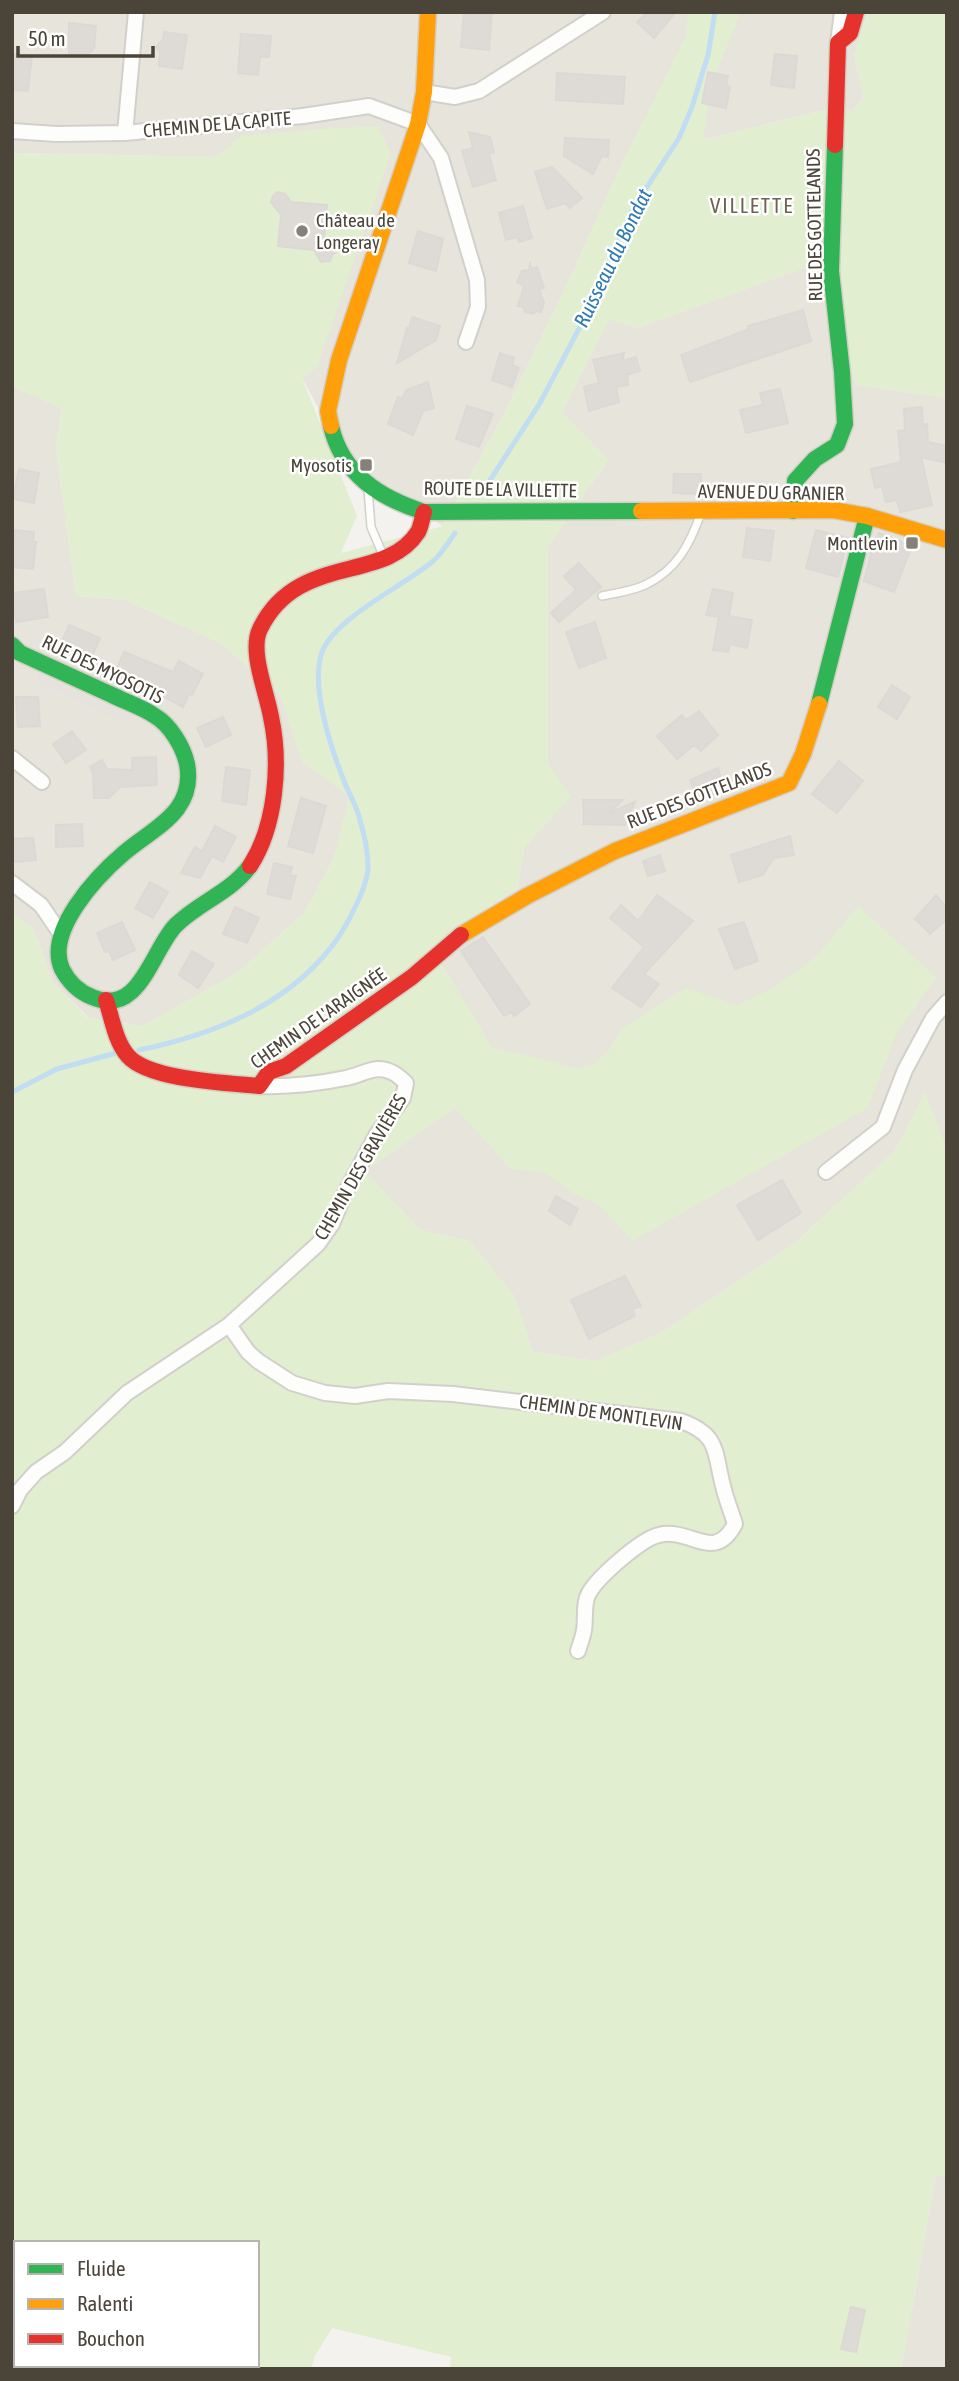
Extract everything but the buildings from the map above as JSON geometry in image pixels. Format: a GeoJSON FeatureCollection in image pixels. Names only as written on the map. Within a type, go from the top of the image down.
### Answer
{"type":"FeatureCollection","features":[{"type":"Feature","properties":{"kind":"street"},"geometry":{"type":"LineString","coordinates":[[125,133],[136,12]]}},
{"type":"Feature","properties":{"kind":"street","name":"ROUTE DE LA VILLETTE"},"geometry":{"type":"LineString","coordinates":[[428,12],[424,92],[418,124],[339,360],[328,411],[335,442],[354,471],[368,485],[396,503],[424,512],[632,512]]}},
{"type":"Feature","properties":{"kind":"street"},"geometry":{"type":"LineString","coordinates":[[424,92],[455,97],[478,91],[603,12]]}},
{"type":"Feature","properties":{"kind":"street"},"geometry":{"type":"LineString","coordinates":[[838,43],[842,12]]}},
{"type":"Feature","properties":{"kind":"street"},"geometry":{"type":"LineString","coordinates":[[838,43],[850,33],[856,12]]}},
{"type":"Feature","properties":{"kind":"street","name":"RUE DES GOTTELANDS"},"geometry":{"type":"LineString","coordinates":[[793,511],[795,481],[815,459],[837,445],[845,424],[831,271],[838,43]]}},
{"type":"Feature","properties":{"kind":"street","name":"CHEMIN DE LA CAPITE"},"geometry":{"type":"LineString","coordinates":[[12,131],[56,134],[125,133],[303,116],[369,106],[418,124]]}},
{"type":"Feature","properties":{"kind":"street"},"geometry":{"type":"LineString","coordinates":[[418,124],[441,158],[477,280],[478,307],[466,342]]}},
{"type":"Feature","properties":{"kind":"street","name":"AVENUE DU GRANIER"},"geometry":{"type":"LineString","coordinates":[[632,512],[833,510],[867,516],[947,540]]}},
{"type":"Feature","properties":{"kind":"street"},"geometry":{"type":"LineString","coordinates":[[12,883],[41,905],[60,933],[58,956],[64,974],[78,989],[97,999],[106,1000],[115,1000],[132,993],[145,978],[160,943],[174,926],[229,890],[247,870],[261,846],[271,820],[274,778],[272,725],[256,648],[258,631],[275,605],[296,587],[339,570],[384,557],[402,547],[418,531],[424,512]]}},
{"type":"Feature","properties":{"kind":"street","name":"RUE DES GOTTELANDS"},"geometry":{"type":"LineString","coordinates":[[527,896],[615,850],[789,783],[803,754],[816,715],[867,516]]}},
{"type":"Feature","properties":{"kind":"street","name":"RUE DES MYOSOTIS"},"geometry":{"type":"LineString","coordinates":[[15,654],[156,716],[173,731],[184,751],[188,774],[182,799],[169,819],[124,852],[75,909],[60,933]]}},
{"type":"Feature","properties":{"kind":"street"},"geometry":{"type":"LineString","coordinates":[[12,758],[42,782]]}},
{"type":"Feature","properties":{"kind":"street","name":"CHEMIN DE L'ARAIGNÉE"},"geometry":{"type":"LineString","coordinates":[[106,1000],[118,1036],[129,1058],[152,1071],[259,1086],[269,1072],[286,1066],[412,977],[457,937],[527,896]]}},
{"type":"Feature","properties":{"kind":"street"},"geometry":{"type":"LineString","coordinates":[[826,1172],[883,1127],[905,1070],[933,1018],[947,1002]]}},
{"type":"Feature","properties":{"kind":"street","name":"CHEMIN DES GRAVIÈRES"},"geometry":{"type":"LineString","coordinates":[[229,1325],[318,1244],[332,1224],[344,1195],[377,1134],[403,1098],[406,1083],[397,1074],[375,1069],[353,1077],[309,1085],[259,1086]]}},
{"type":"Feature","properties":{"kind":"street"},"geometry":{"type":"LineString","coordinates":[[12,1506],[16,1493],[36,1472],[87,1433],[127,1393],[229,1325]]}},
{"type":"Feature","properties":{"kind":"street","name":"CHEMIN DE MONTLEVIN"},"geometry":{"type":"LineString","coordinates":[[229,1325],[248,1352],[258,1361],[292,1383],[325,1393],[355,1396],[388,1391],[453,1394],[681,1420],[698,1427],[717,1451],[722,1486],[735,1524],[730,1534],[723,1541],[708,1544],[683,1535],[659,1535],[633,1551],[602,1575],[587,1595],[584,1631],[578,1651]]}},
{"type":"Feature","properties":{"kind":"lane"},"geometry":{"type":"LineString","coordinates":[[368,485],[371,527],[384,557]]}},
{"type":"Feature","properties":{"kind":"lane"},"geometry":{"type":"LineString","coordinates":[[602,596],[645,586],[671,568],[691,543],[702,512]]}},
{"type":"Feature","properties":{"kind":"shaded area"},"geometry":{"type":"Polygon","coordinates":[[[12,12],[868,12],[854,56],[864,98],[852,111],[825,110],[702,140],[626,155],[504,414],[443,526],[350,467],[301,376],[217,157],[12,153],[12,12]]]}},
{"type":"Feature","properties":{"kind":"shaded area"},"geometry":{"type":"Polygon","coordinates":[[[820,262],[856,385],[947,398],[947,1151],[925,1093],[895,1151],[795,1243],[663,1332],[596,1361],[533,1352],[514,1296],[469,1241],[420,1230],[364,1171],[455,1108],[437,956],[467,920],[517,889],[524,848],[570,796],[548,764],[548,546],[608,460],[562,412],[609,319],[637,328],[820,262]]]}},
{"type":"Feature","properties":{"kind":"shaded area"},"geometry":{"type":"Polygon","coordinates":[[[12,386],[62,408],[56,446],[76,596],[125,600],[221,643],[281,696],[303,762],[350,796],[334,858],[305,912],[239,972],[143,1026],[89,1018],[53,983],[33,928],[12,913],[12,386]]]}},
{"type":"Feature","properties":{"kind":"shaded area"},"geometry":{"type":"Polygon","coordinates":[[[39,675],[133,716],[130,724],[36,683],[39,675]]]}},
{"type":"Feature","properties":{"kind":"shaded area"},"geometry":{"type":"Polygon","coordinates":[[[936,2175],[947,2177],[947,2369],[901,2369],[936,2175]]]}},
{"type":"Feature","properties":{"kind":"green space"},"geometry":{"type":"Polygon","coordinates":[[[688,12],[741,12],[711,85],[703,140],[825,110],[852,111],[864,98],[854,56],[868,12],[947,12],[947,398],[856,385],[820,262],[637,328],[609,320],[562,412],[608,460],[548,546],[548,764],[571,796],[524,848],[517,889],[467,920],[437,956],[492,1047],[577,1068],[595,1063],[609,1050],[622,1029],[686,988],[737,1005],[773,988],[817,956],[858,906],[936,977],[895,1037],[868,1108],[632,1241],[598,1204],[576,1195],[543,1172],[511,1169],[455,1108],[364,1171],[420,1230],[469,1241],[514,1296],[533,1352],[596,1361],[663,1332],[795,1243],[895,1151],[925,1092],[947,1151],[947,2177],[936,2175],[901,2369],[450,2369],[451,2357],[332,2328],[315,2356],[311,2369],[12,2369],[12,913],[33,928],[53,983],[88,1018],[143,1026],[239,972],[305,912],[334,858],[350,796],[303,762],[281,696],[221,643],[125,600],[76,596],[56,446],[62,409],[12,386],[12,153],[217,157],[241,136],[378,126],[391,154],[317,367],[302,378],[357,516],[341,553],[443,526],[504,414],[626,155],[686,36],[688,12]]]}},
{"type":"Feature","properties":{"kind":"waterway","name":"Ruisseau du Bondat"},"geometry":{"type":"LineString","coordinates":[[483,491],[540,403],[583,321],[632,210],[679,138],[708,55],[715,12]]}},
{"type":"Feature","properties":{"kind":"waterway","name":"Ruisseau du Bondat"},"geometry":{"type":"LineString","coordinates":[[139,1050],[197,1035],[252,1012],[300,979],[340,935],[362,892],[368,861],[359,815],[328,735],[320,699],[319,666],[322,652],[329,639],[355,615],[435,559],[455,533]]}},
{"type":"Feature","properties":{"kind":"waterway","name":"Ruisseau du Bondat"},"geometry":{"type":"LineString","coordinates":[[12,1092],[57,1069],[116,1053]]}},
{"type":"Feature","properties":{"kind":"traffic: fast"},"geometry":{"type":"LineString","coordinates":[[793,511],[795,481],[815,459],[837,445],[845,424],[831,271],[835,145]]}},
{"type":"Feature","properties":{"kind":"traffic: fast"},"geometry":{"type":"LineString","coordinates":[[331,426],[344,458],[365,482],[392,499],[424,512],[641,511]]}},
{"type":"Feature","properties":{"kind":"traffic: fast"},"geometry":{"type":"LineString","coordinates":[[819,704],[867,516]]}},
{"type":"Feature","properties":{"kind":"traffic: fast"},"geometry":{"type":"LineString","coordinates":[[12,645],[20,653],[155,716],[175,737],[187,764],[188,781],[179,807],[101,875],[76,905],[67,922],[59,954],[62,969],[74,986],[92,997],[108,1001],[122,998],[143,978],[176,925],[233,883],[250,866]]}},
{"type":"Feature","properties":{"kind":"traffic: slow"},"geometry":{"type":"LineString","coordinates":[[331,426],[328,411],[339,360],[418,124],[424,92],[428,12]]}},
{"type":"Feature","properties":{"kind":"traffic: slow"},"geometry":{"type":"LineString","coordinates":[[641,511],[833,510],[867,516],[947,540]]}},
{"type":"Feature","properties":{"kind":"traffic: slow"},"geometry":{"type":"LineString","coordinates":[[461,935],[527,896],[615,851],[789,783],[803,754],[819,704]]}},
{"type":"Feature","properties":{"kind":"traffic: jam"},"geometry":{"type":"LineString","coordinates":[[835,145],[838,43],[850,33],[856,12]]}},
{"type":"Feature","properties":{"kind":"traffic: jam"},"geometry":{"type":"LineString","coordinates":[[250,866],[266,832],[276,774],[274,735],[258,660],[257,638],[260,629],[276,605],[296,589],[318,578],[385,558],[403,548],[418,532],[424,512]]}},
{"type":"Feature","properties":{"kind":"traffic: jam"},"geometry":{"type":"LineString","coordinates":[[106,1000],[120,1043],[128,1056],[138,1064],[189,1079],[259,1086],[269,1072],[286,1066],[412,977],[461,935]]}},
{"type":"Feature","properties":{"kind":"place","name":"Château de Longeray"},"geometry":{"type":"Point","coordinates":[302,231]}},
{"type":"Feature","properties":{"kind":"place","name":"Myosotis"},"geometry":{"type":"Point","coordinates":[366,465]}},
{"type":"Feature","properties":{"kind":"place","name":"Montlevin"},"geometry":{"type":"Point","coordinates":[912,543]}},
{"type":"Feature","properties":{"kind":"district","name":"VILLETTE"},"geometry":{"type":"Point","coordinates":[752,206]}}]}
